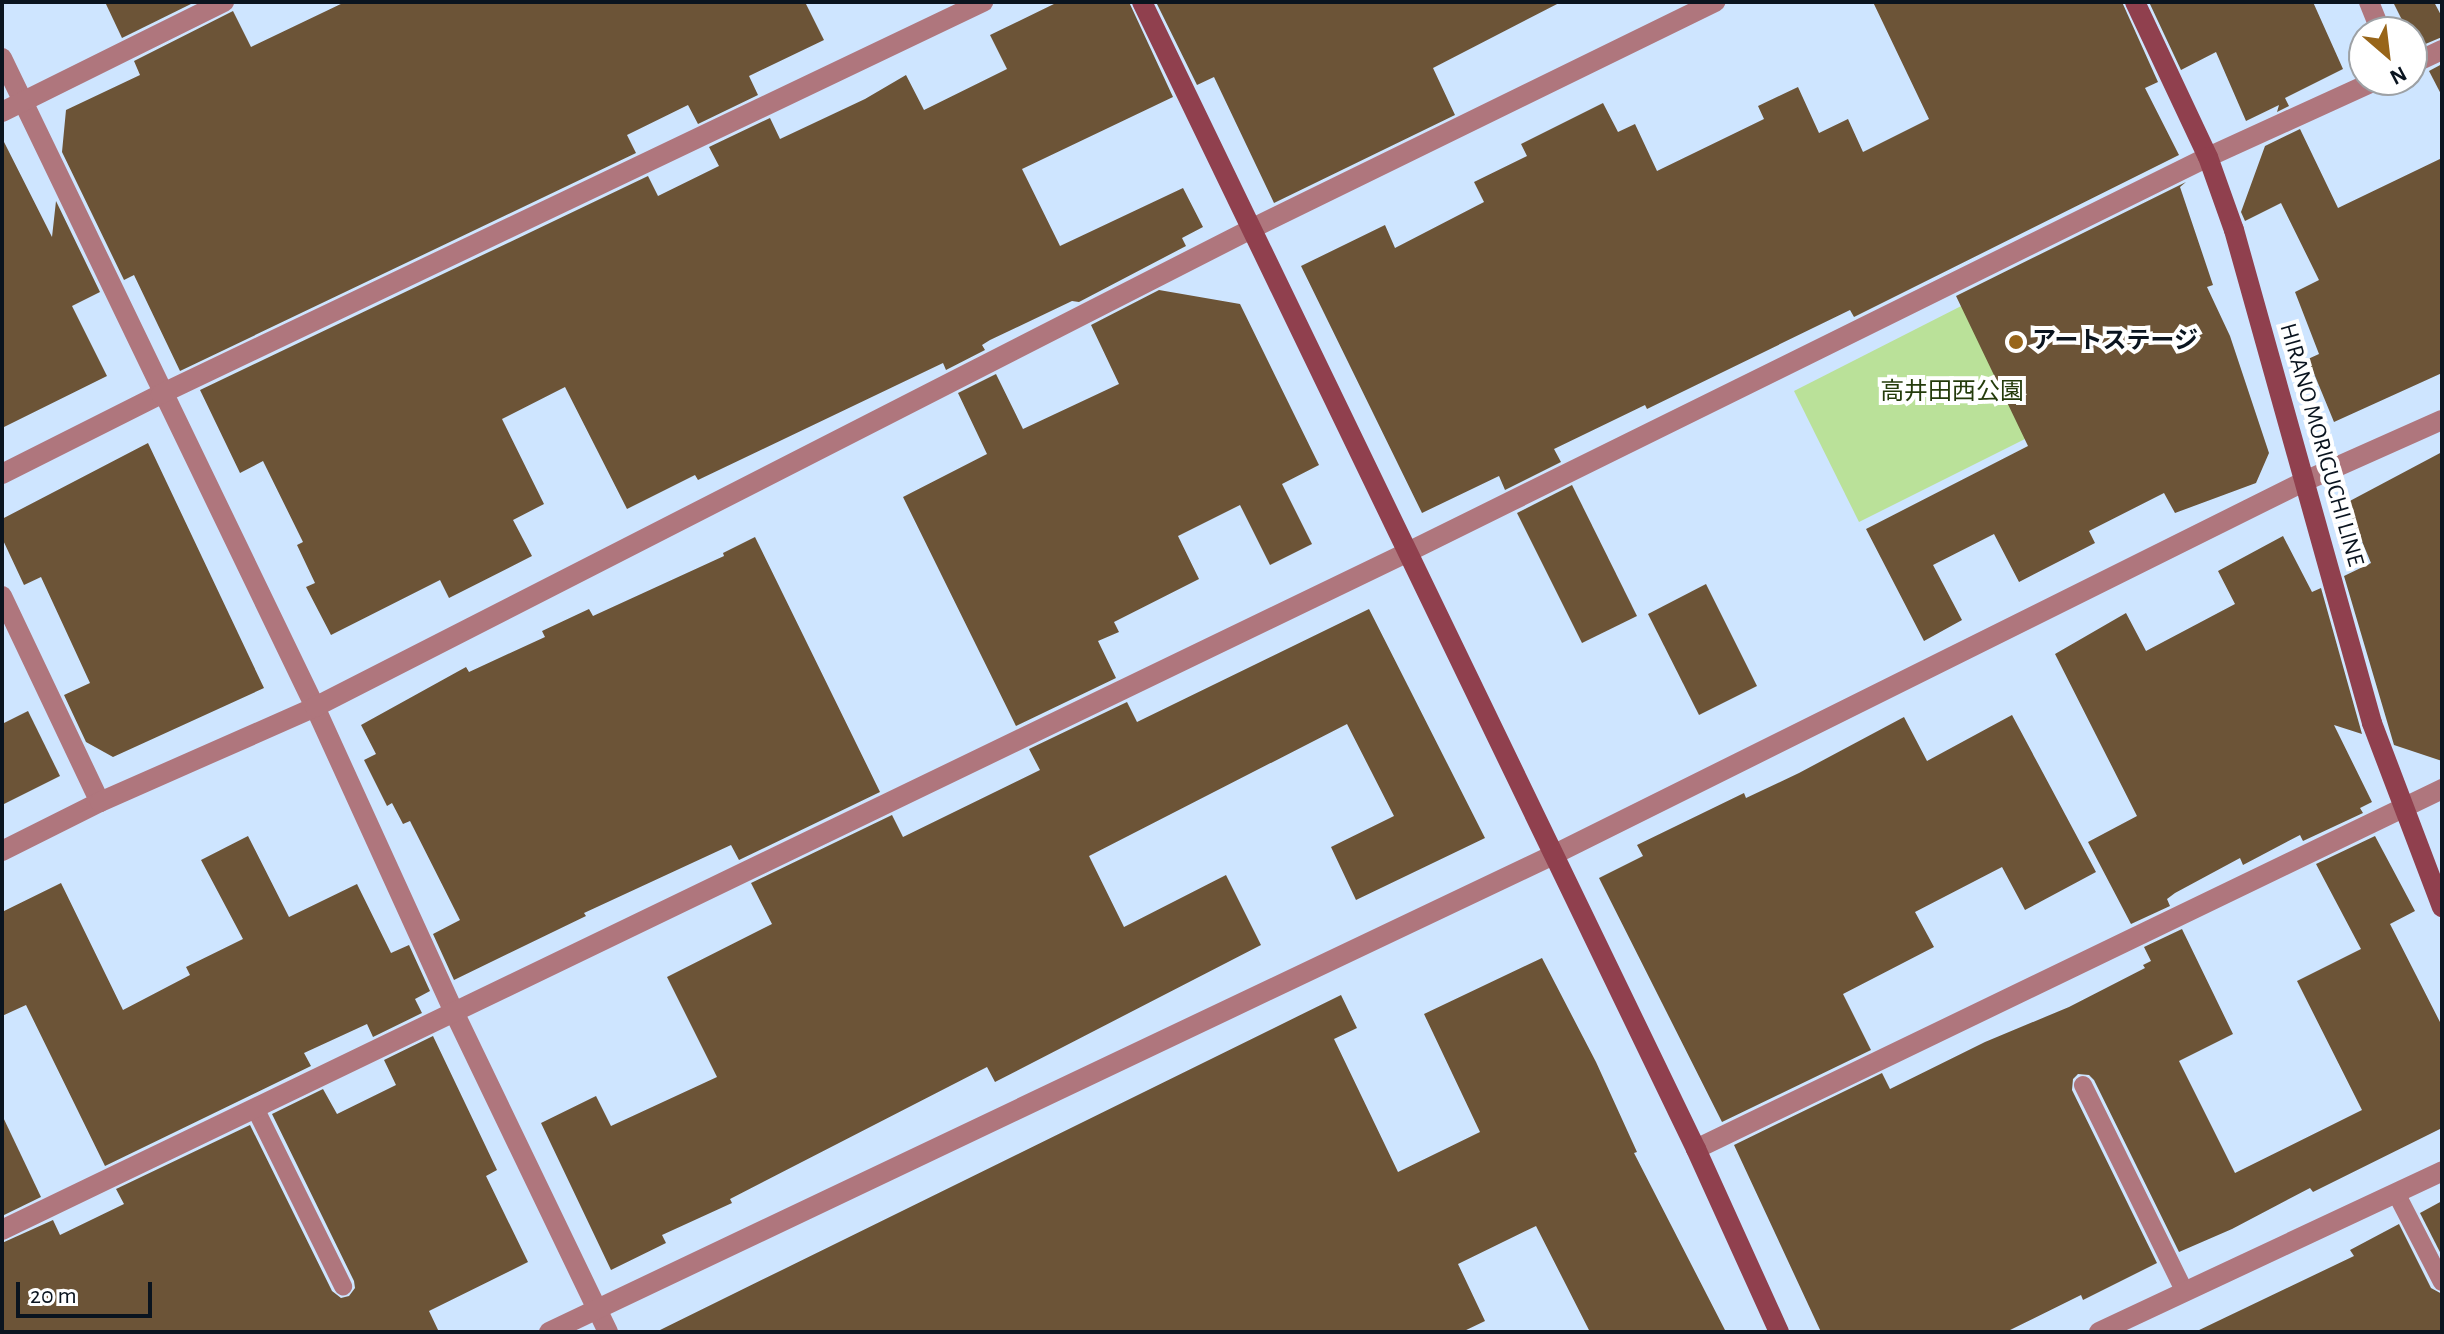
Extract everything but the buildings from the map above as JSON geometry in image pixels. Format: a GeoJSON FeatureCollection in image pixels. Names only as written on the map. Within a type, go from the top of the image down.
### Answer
{"type":"FeatureCollection","features":[{"type":"Feature","properties":{"kind":"street"},"geometry":{"type":"LineString","coordinates":[[2,112],[224,2]]}},
{"type":"Feature","properties":{"kind":"street"},"geometry":{"type":"LineString","coordinates":[[2,474],[161,394],[983,2]]}},
{"type":"Feature","properties":{"kind":"street"},"geometry":{"type":"LineString","coordinates":[[1142,2],[1696,1149],[1779,1332]]}},
{"type":"Feature","properties":{"kind":"street"},"geometry":{"type":"LineString","coordinates":[[2,851],[100,802],[315,707],[1251,229],[1715,2]]}},
{"type":"Feature","properties":{"kind":"street","name":"HIRANO MORIGUCHI LINE"},"geometry":{"type":"LineString","coordinates":[[2135,2],[2208,157],[2234,230],[2372,723],[2442,907]]}},
{"type":"Feature","properties":{"kind":"street"},"geometry":{"type":"LineString","coordinates":[[2,58],[161,394],[315,707],[454,1012],[608,1332]]}},
{"type":"Feature","properties":{"kind":"street"},"geometry":{"type":"LineString","coordinates":[[2,1230],[1408,552],[2208,157],[2348,93]]}},
{"type":"Feature","properties":{"kind":"street"},"geometry":{"type":"LineString","coordinates":[[549,1332],[1553,855],[2305,481],[2442,420]]}},
{"type":"Feature","properties":{"kind":"street"},"geometry":{"type":"LineString","coordinates":[[2,596],[100,802]]}},
{"type":"Feature","properties":{"kind":"street"},"geometry":{"type":"LineString","coordinates":[[1696,1149],[2442,789]]}},
{"type":"Feature","properties":{"kind":"street"},"geometry":{"type":"LineString","coordinates":[[2099,1332],[2442,1171]]}},
{"type":"Feature","properties":{"kind":"lane"},"geometry":{"type":"LineString","coordinates":[[2083,1085],[2185,1292]]}},
{"type":"Feature","properties":{"kind":"lane"},"geometry":{"type":"LineString","coordinates":[[255,1108],[343,1286]]}},
{"type":"Feature","properties":{"kind":"lane"},"geometry":{"type":"LineString","coordinates":[[2396,1193],[2442,1282]]}},
{"type":"Feature","properties":{"kind":"green space","name":"高井田西公園"},"geometry":{"type":"Polygon","coordinates":[[[2044,264],[2111,396],[1859,522],[1794,391],[2044,264]]]}},
{"type":"Feature","properties":{"kind":"place","name":"アートステージ"},"geometry":{"type":"Point","coordinates":[2016,342]}}]}
